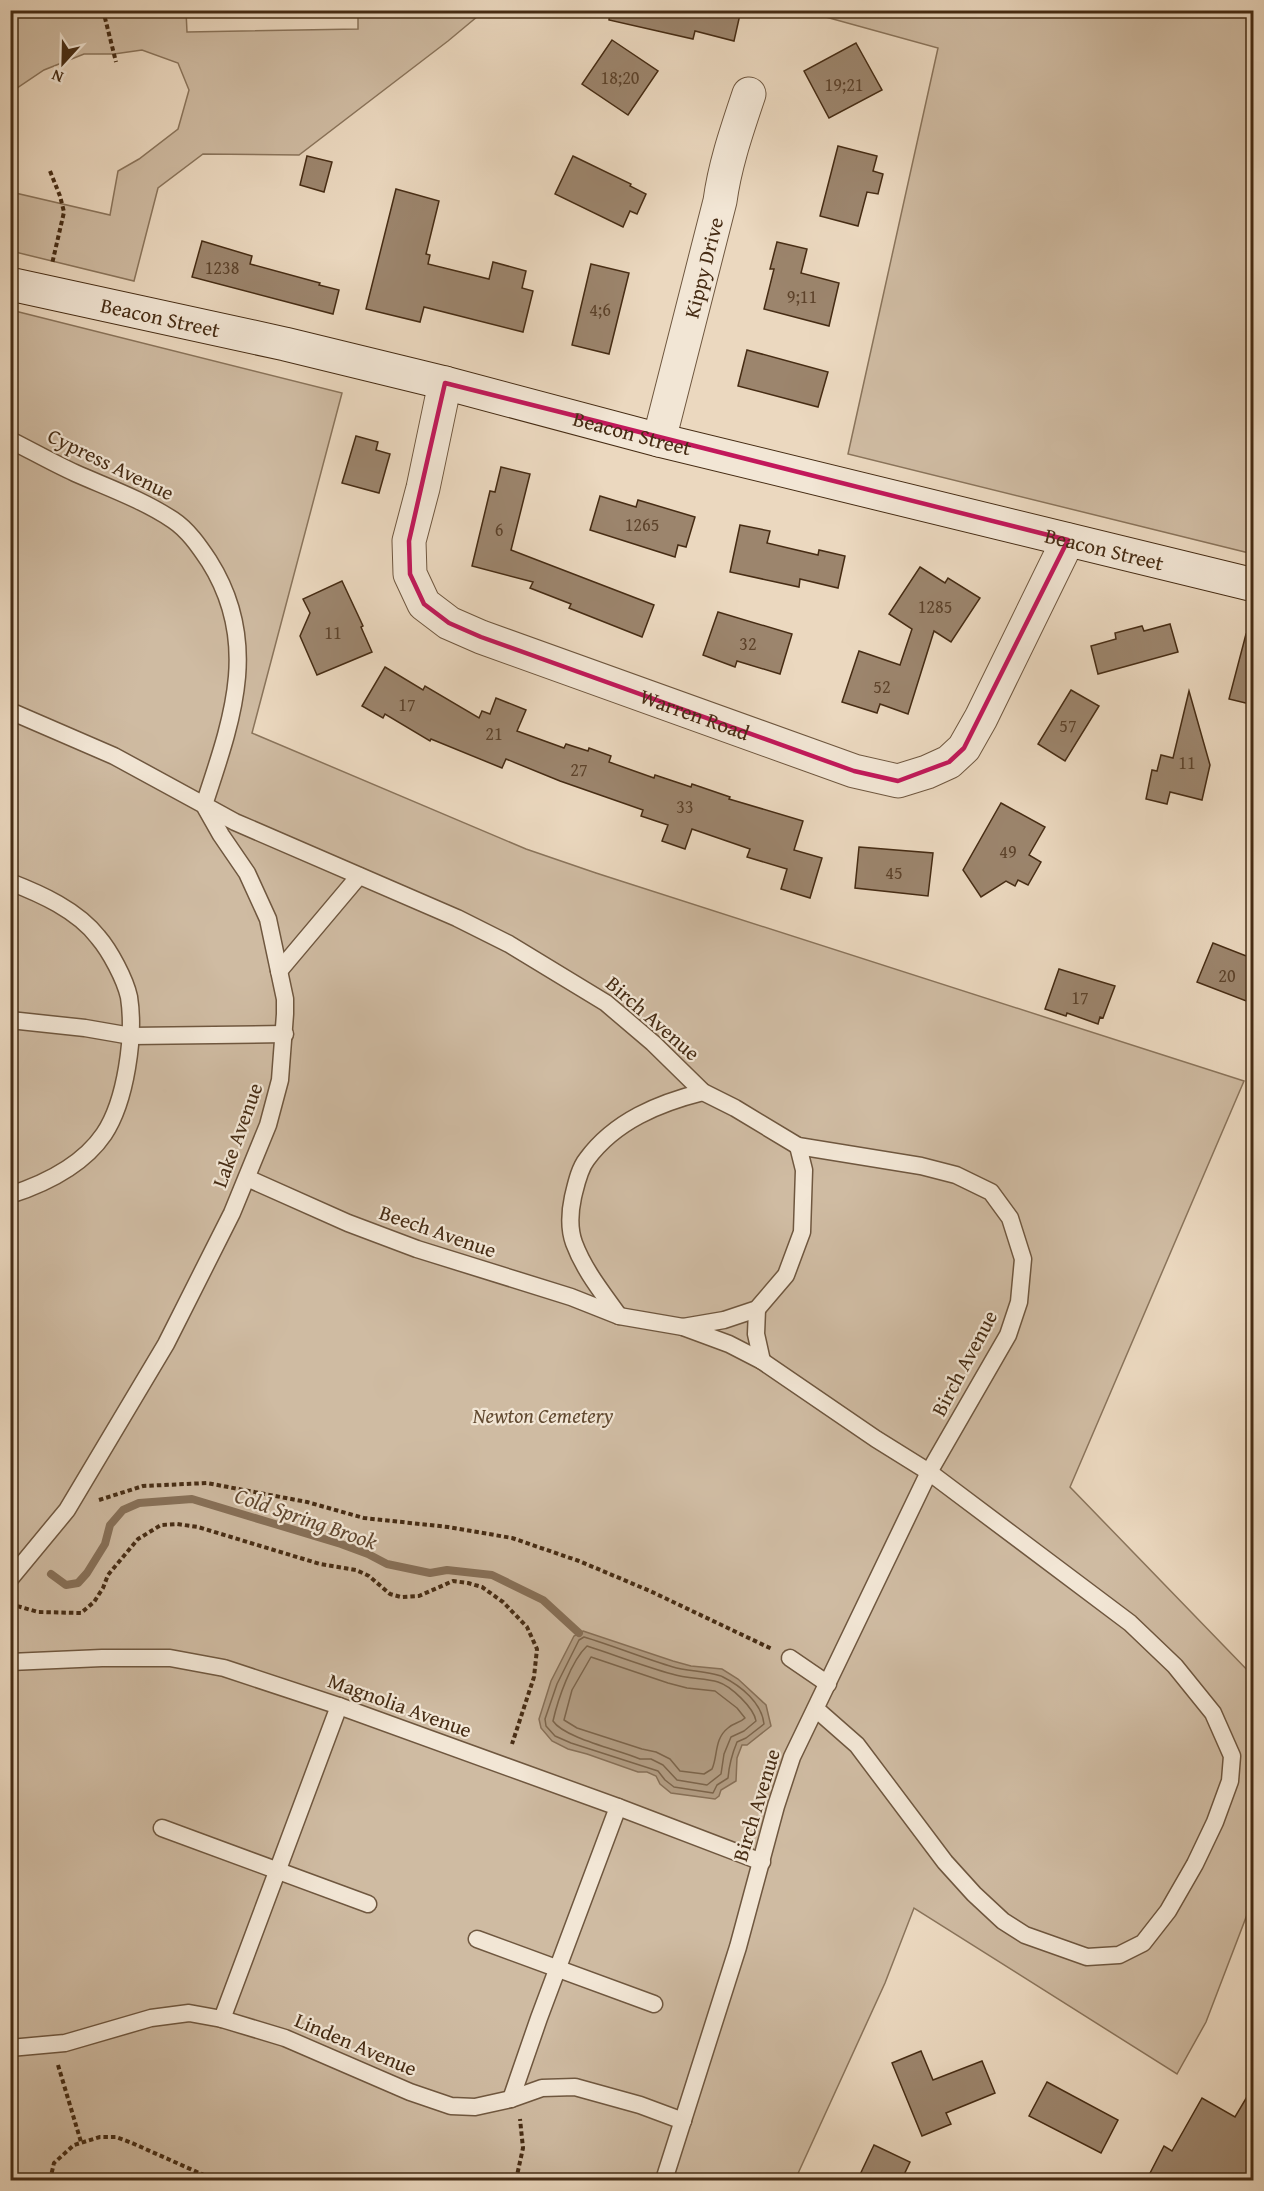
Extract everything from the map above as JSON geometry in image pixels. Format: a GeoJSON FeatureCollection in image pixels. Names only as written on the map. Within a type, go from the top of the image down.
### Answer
{"type":"FeatureCollection","features":[{"type":"Feature","properties":{"kind":"street","name":"Kippy Drive"},"geometry":{"type":"LineString","coordinates":[[659,440],[720,201],[731,146],[749,94]]}},
{"type":"Feature","properties":{"kind":"street","name":"Beacon Street"},"geometry":{"type":"LineString","coordinates":[[10,284],[285,344],[445,383],[659,440],[1254,585]]}},
{"type":"Feature","properties":{"kind":"street","name":"Warren Road"},"geometry":{"type":"LineString","coordinates":[[445,383],[423,488],[409,541],[410,574],[424,604],[449,623],[481,638],[854,771],[898,781],[949,762],[964,748],[1068,540]]}},
{"type":"Feature","properties":{"kind":"lane","name":"Cypress Avenue"},"geometry":{"type":"LineString","coordinates":[[10,440],[75,472],[140,500],[176,521],[197,543],[220,578],[233,612],[238,655],[237,694],[204,805]]}},
{"type":"Feature","properties":{"kind":"lane"},"geometry":{"type":"LineString","coordinates":[[10,711],[114,756],[204,805]]}},
{"type":"Feature","properties":{"kind":"lane","name":"Birch Avenue"},"geometry":{"type":"LineString","coordinates":[[204,805],[235,822],[488,933],[564,976],[606,1003],[653,1043],[703,1092],[744,1113],[798,1146],[956,1174],[991,1192],[1010,1218],[1023,1259],[1019,1302],[1008,1335],[929,1472],[792,1757],[776,1806],[738,1947],[664,2181]]}},
{"type":"Feature","properties":{"kind":"lane","name":"Lake Avenue"},"geometry":{"type":"LineString","coordinates":[[10,1579],[67,1510],[166,1344],[232,1213],[268,1125],[280,1080],[285,1034],[285,999],[268,919],[247,873],[220,835],[204,805]]}},
{"type":"Feature","properties":{"kind":"lane"},"geometry":{"type":"LineString","coordinates":[[279,971],[359,876]]}},
{"type":"Feature","properties":{"kind":"lane"},"geometry":{"type":"LineString","coordinates":[[10,882],[36,892],[64,907],[97,935],[112,957],[129,996],[131,1036],[125,1075],[116,1110],[104,1134],[82,1157],[39,1186],[10,1195]]}},
{"type":"Feature","properties":{"kind":"lane"},"geometry":{"type":"LineString","coordinates":[[10,1020],[85,1028],[131,1036],[285,1034]]}},
{"type":"Feature","properties":{"kind":"lane"},"geometry":{"type":"LineString","coordinates":[[620,1316],[588,1275],[572,1240],[570,1210],[585,1161],[607,1136],[640,1114],[669,1101],[703,1092]]}},
{"type":"Feature","properties":{"kind":"lane"},"geometry":{"type":"LineString","coordinates":[[683,1327],[724,1320],[758,1309],[786,1275],[802,1232],[804,1170],[798,1146]]}},
{"type":"Feature","properties":{"kind":"lane","name":"Beech Avenue"},"geometry":{"type":"LineString","coordinates":[[247,1178],[348,1223],[407,1245],[571,1297],[620,1316],[683,1327]]}},
{"type":"Feature","properties":{"kind":"lane"},"geometry":{"type":"LineString","coordinates":[[758,1309],[756,1334],[762,1361]]}},
{"type":"Feature","properties":{"kind":"lane"},"geometry":{"type":"LineString","coordinates":[[683,1327],[729,1344],[762,1361],[876,1439],[929,1472],[1130,1623],[1175,1666],[1213,1713],[1232,1756],[1230,1781],[1196,1864],[1168,1911],[1143,1943],[1119,1955],[1087,1957],[1025,1935],[1003,1921],[945,1862],[857,1745],[816,1708]]}},
{"type":"Feature","properties":{"kind":"lane","name":"Magnolia Avenue"},"geometry":{"type":"LineString","coordinates":[[10,1662],[170,1658],[224,1668],[339,1706],[762,1862]]}},
{"type":"Feature","properties":{"kind":"lane"},"geometry":{"type":"LineString","coordinates":[[790,1658],[828,1684]]}},
{"type":"Feature","properties":{"kind":"lane"},"geometry":{"type":"LineString","coordinates":[[222,2019],[339,1706]]}},
{"type":"Feature","properties":{"kind":"lane"},"geometry":{"type":"LineString","coordinates":[[511,2099],[618,1807]]}},
{"type":"Feature","properties":{"kind":"lane"},"geometry":{"type":"LineString","coordinates":[[162,1828],[368,1904]]}},
{"type":"Feature","properties":{"kind":"lane"},"geometry":{"type":"LineString","coordinates":[[477,1939],[654,2004]]}},
{"type":"Feature","properties":{"kind":"lane","name":"Linden Avenue"},"geometry":{"type":"LineString","coordinates":[[10,2048],[65,2043],[151,2018],[189,2013],[222,2019],[285,2038],[410,2092],[452,2106],[475,2107],[511,2099],[542,2088],[575,2086],[640,2105],[683,2121]]}},
{"type":"Feature","properties":{"kind":"path"},"geometry":{"type":"LineString","coordinates":[[103,10],[116,62]]}},
{"type":"Feature","properties":{"kind":"path"},"geometry":{"type":"LineString","coordinates":[[50,171],[64,212],[52,265]]}},
{"type":"Feature","properties":{"kind":"path"},"geometry":{"type":"LineString","coordinates":[[67,1510],[143,1486],[207,1483],[307,1502],[364,1518],[448,1527],[512,1538],[579,1561],[650,1591],[790,1658]]}},
{"type":"Feature","properties":{"kind":"path"},"geometry":{"type":"LineString","coordinates":[[10,1604],[38,1612],[81,1613],[94,1602],[104,1588],[108,1575],[138,1539],[161,1525],[177,1524],[198,1527],[320,1564],[344,1566],[369,1576],[390,1594],[402,1597],[419,1596],[453,1581],[475,1585],[503,1602],[527,1627],[537,1649],[534,1677],[513,1738],[508,1769]]}},
{"type":"Feature","properties":{"kind":"path"},"geometry":{"type":"LineString","coordinates":[[52,2044],[81,2142]]}},
{"type":"Feature","properties":{"kind":"path"},"geometry":{"type":"LineString","coordinates":[[511,2099],[520,2118],[523,2135],[521,2163],[516,2181]]}},
{"type":"Feature","properties":{"kind":"path"},"geometry":{"type":"LineString","coordinates":[[50,2181],[54,2163],[74,2145],[100,2137],[116,2137],[215,2181]]}},
{"type":"Feature","properties":{"kind":"highlighted area"},"geometry":{"type":"Polygon","coordinates":[[[445,383],[1068,540],[964,748],[949,762],[898,781],[854,771],[481,637],[449,623],[424,604],[410,574],[409,541],[445,383]]]}},
{"type":"Feature","properties":{"kind":"green space"},"geometry":{"type":"Polygon","coordinates":[[[10,11],[186,11],[187,32],[358,29],[358,11],[484,11],[299,155],[203,154],[158,188],[134,281],[11,251],[11,192],[110,215],[118,171],[139,159],[178,129],[189,90],[178,63],[142,50],[114,54],[84,54],[44,70],[11,92],[10,11]]]}},
{"type":"Feature","properties":{"kind":"green space"},"geometry":{"type":"Polygon","coordinates":[[[205,11],[271,11],[271,14],[205,16],[205,11]]]}},
{"type":"Feature","properties":{"kind":"green space"},"geometry":{"type":"Polygon","coordinates":[[[804,11],[1253,11],[1253,554],[848,454],[938,48],[804,11]]]}},
{"type":"Feature","properties":{"kind":"green space","name":"Newton Cemetery"},"geometry":{"type":"Polygon","coordinates":[[[11,310],[342,393],[252,733],[526,849],[1244,1081],[1070,1487],[1254,1677],[1253,1899],[1206,2022],[1177,2074],[914,1908],[885,1983],[795,2180],[11,2180],[11,310]]]}},
{"type":"Feature","properties":{"kind":"water"},"geometry":{"type":"Polygon","coordinates":[[[583,1631],[691,1666],[722,1669],[738,1679],[766,1705],[771,1726],[747,1745],[742,1745],[737,1758],[736,1781],[721,1790],[715,1799],[671,1793],[660,1784],[656,1776],[647,1772],[638,1772],[568,1749],[552,1741],[541,1728],[539,1719],[551,1681],[574,1636],[583,1631]]]}},
{"type":"Feature","properties":{"kind":"building"},"geometry":{"type":"Polygon","coordinates":[[[610,10],[741,10],[734,41],[695,31],[693,39],[609,20],[610,10]]]}},
{"type":"Feature","properties":{"kind":"building"},"geometry":{"type":"Polygon","coordinates":[[[612,40],[658,71],[628,115],[582,84],[612,40]]]}},
{"type":"Feature","properties":{"kind":"building"},"geometry":{"type":"Polygon","coordinates":[[[856,43],[882,90],[829,118],[804,71],[856,43]]]}},
{"type":"Feature","properties":{"kind":"building"},"geometry":{"type":"Polygon","coordinates":[[[838,146],[877,156],[873,171],[883,174],[878,194],[867,192],[858,226],[820,216],[838,146]]]}},
{"type":"Feature","properties":{"kind":"building"},"geometry":{"type":"Polygon","coordinates":[[[307,156],[332,162],[324,192],[300,185],[307,156]]]}},
{"type":"Feature","properties":{"kind":"building"},"geometry":{"type":"Polygon","coordinates":[[[573,156],[631,184],[630,186],[646,194],[637,214],[630,211],[623,227],[555,194],[573,156]]]}},
{"type":"Feature","properties":{"kind":"building"},"geometry":{"type":"Polygon","coordinates":[[[396,189],[439,201],[426,254],[430,255],[428,264],[489,279],[493,262],[526,271],[522,288],[533,291],[523,332],[424,307],[420,322],[366,309],[396,189]]]}},
{"type":"Feature","properties":{"kind":"building"},"geometry":{"type":"Polygon","coordinates":[[[202,241],[252,256],[250,264],[339,290],[333,314],[192,277],[202,241]]]}},
{"type":"Feature","properties":{"kind":"building"},"geometry":{"type":"Polygon","coordinates":[[[777,242],[807,249],[801,273],[839,283],[829,326],[764,309],[774,269],[770,269],[777,242]]]}},
{"type":"Feature","properties":{"kind":"building"},"geometry":{"type":"Polygon","coordinates":[[[591,264],[629,273],[609,354],[572,345],[591,264]]]}},
{"type":"Feature","properties":{"kind":"building"},"geometry":{"type":"Polygon","coordinates":[[[747,350],[828,372],[818,407],[738,386],[747,350]]]}},
{"type":"Feature","properties":{"kind":"building"},"geometry":{"type":"Polygon","coordinates":[[[356,436],[378,442],[376,450],[390,454],[379,493],[342,483],[356,436]]]}},
{"type":"Feature","properties":{"kind":"building"},"geometry":{"type":"Polygon","coordinates":[[[501,467],[530,474],[511,550],[654,605],[642,637],[569,608],[571,604],[530,588],[533,582],[472,566],[490,491],[495,492],[501,467]]]}},
{"type":"Feature","properties":{"kind":"building"},"geometry":{"type":"Polygon","coordinates":[[[600,496],[636,507],[638,500],[695,517],[686,547],[678,545],[675,557],[590,530],[600,496]]]}},
{"type":"Feature","properties":{"kind":"building"},"geometry":{"type":"Polygon","coordinates":[[[740,525],[770,531],[767,543],[818,555],[819,550],[845,556],[838,588],[800,579],[799,587],[730,572],[740,525]]]}},
{"type":"Feature","properties":{"kind":"building"},"geometry":{"type":"Polygon","coordinates":[[[920,567],[945,583],[948,578],[980,598],[951,642],[934,631],[908,714],[880,704],[877,713],[842,702],[859,651],[900,665],[912,629],[889,614],[920,567]]]}},
{"type":"Feature","properties":{"kind":"building"},"geometry":{"type":"Polygon","coordinates":[[[342,581],[363,626],[361,627],[372,652],[317,675],[300,636],[310,613],[303,599],[342,581]]]}},
{"type":"Feature","properties":{"kind":"building"},"geometry":{"type":"Polygon","coordinates":[[[718,612],[792,634],[780,674],[737,661],[735,667],[703,655],[718,612]]]}},
{"type":"Feature","properties":{"kind":"building"},"geometry":{"type":"Polygon","coordinates":[[[1170,624],[1178,652],[1098,674],[1091,646],[1116,639],[1115,633],[1142,626],[1144,631],[1170,624]]]}},
{"type":"Feature","properties":{"kind":"building"},"geometry":{"type":"Polygon","coordinates":[[[1246,634],[1254,635],[1254,705],[1229,699],[1246,634]]]}},
{"type":"Feature","properties":{"kind":"building"},"geometry":{"type":"Polygon","coordinates":[[[385,667],[423,690],[425,686],[479,718],[482,711],[490,714],[496,698],[526,710],[517,731],[564,748],[566,744],[588,751],[589,748],[611,756],[609,762],[654,778],[655,775],[691,787],[692,784],[730,797],[729,799],[803,821],[794,850],[822,858],[810,898],[781,889],[787,869],[747,857],[750,849],[692,829],[685,849],[662,841],[668,825],[641,816],[643,810],[506,759],[502,768],[431,739],[430,741],[385,714],[383,718],[362,706],[385,667]]]}},
{"type":"Feature","properties":{"kind":"building"},"geometry":{"type":"Polygon","coordinates":[[[1071,690],[1099,706],[1065,761],[1038,744],[1071,690]]]}},
{"type":"Feature","properties":{"kind":"building"},"geometry":{"type":"Polygon","coordinates":[[[1189,691],[1210,765],[1202,800],[1170,792],[1167,804],[1146,799],[1152,770],[1157,771],[1161,755],[1173,758],[1189,691]]]}},
{"type":"Feature","properties":{"kind":"building"},"geometry":{"type":"Polygon","coordinates":[[[1001,803],[1045,827],[1029,855],[1041,862],[1028,885],[1018,880],[1015,886],[1006,881],[981,897],[963,870],[1001,803]]]}},
{"type":"Feature","properties":{"kind":"building"},"geometry":{"type":"Polygon","coordinates":[[[859,847],[933,853],[928,896],[855,888],[859,847]]]}},
{"type":"Feature","properties":{"kind":"building"},"geometry":{"type":"Polygon","coordinates":[[[1213,943],[1254,959],[1254,1004],[1197,982],[1213,943]]]}},
{"type":"Feature","properties":{"kind":"building"},"geometry":{"type":"Polygon","coordinates":[[[1059,969],[1115,986],[1103,1018],[1100,1017],[1098,1024],[1067,1013],[1066,1016],[1045,1009],[1059,969]]]}},
{"type":"Feature","properties":{"kind":"building"},"geometry":{"type":"Polygon","coordinates":[[[921,2051],[933,2080],[982,2061],[995,2093],[946,2113],[951,2124],[922,2136],[892,2063],[921,2051]]]}},
{"type":"Feature","properties":{"kind":"building"},"geometry":{"type":"Polygon","coordinates":[[[1047,2082],[1118,2120],[1101,2153],[1029,2116],[1047,2082]]]}},
{"type":"Feature","properties":{"kind":"building"},"geometry":{"type":"Polygon","coordinates":[[[1254,2085],[1254,2181],[1146,2181],[1164,2146],[1172,2151],[1202,2098],[1235,2117],[1254,2085]]]}},
{"type":"Feature","properties":{"kind":"building"},"geometry":{"type":"Polygon","coordinates":[[[874,2145],[910,2162],[901,2181],[857,2181],[874,2145]]]}},
{"type":"Feature","properties":{"kind":"waterway","name":"Cold Spring Brook"},"geometry":{"type":"LineString","coordinates":[[51,1574],[66,1585],[78,1583],[105,1544],[110,1525],[123,1510],[139,1503],[192,1499],[341,1544],[387,1564],[430,1573],[447,1570],[492,1575],[543,1600],[579,1633]]}}]}
